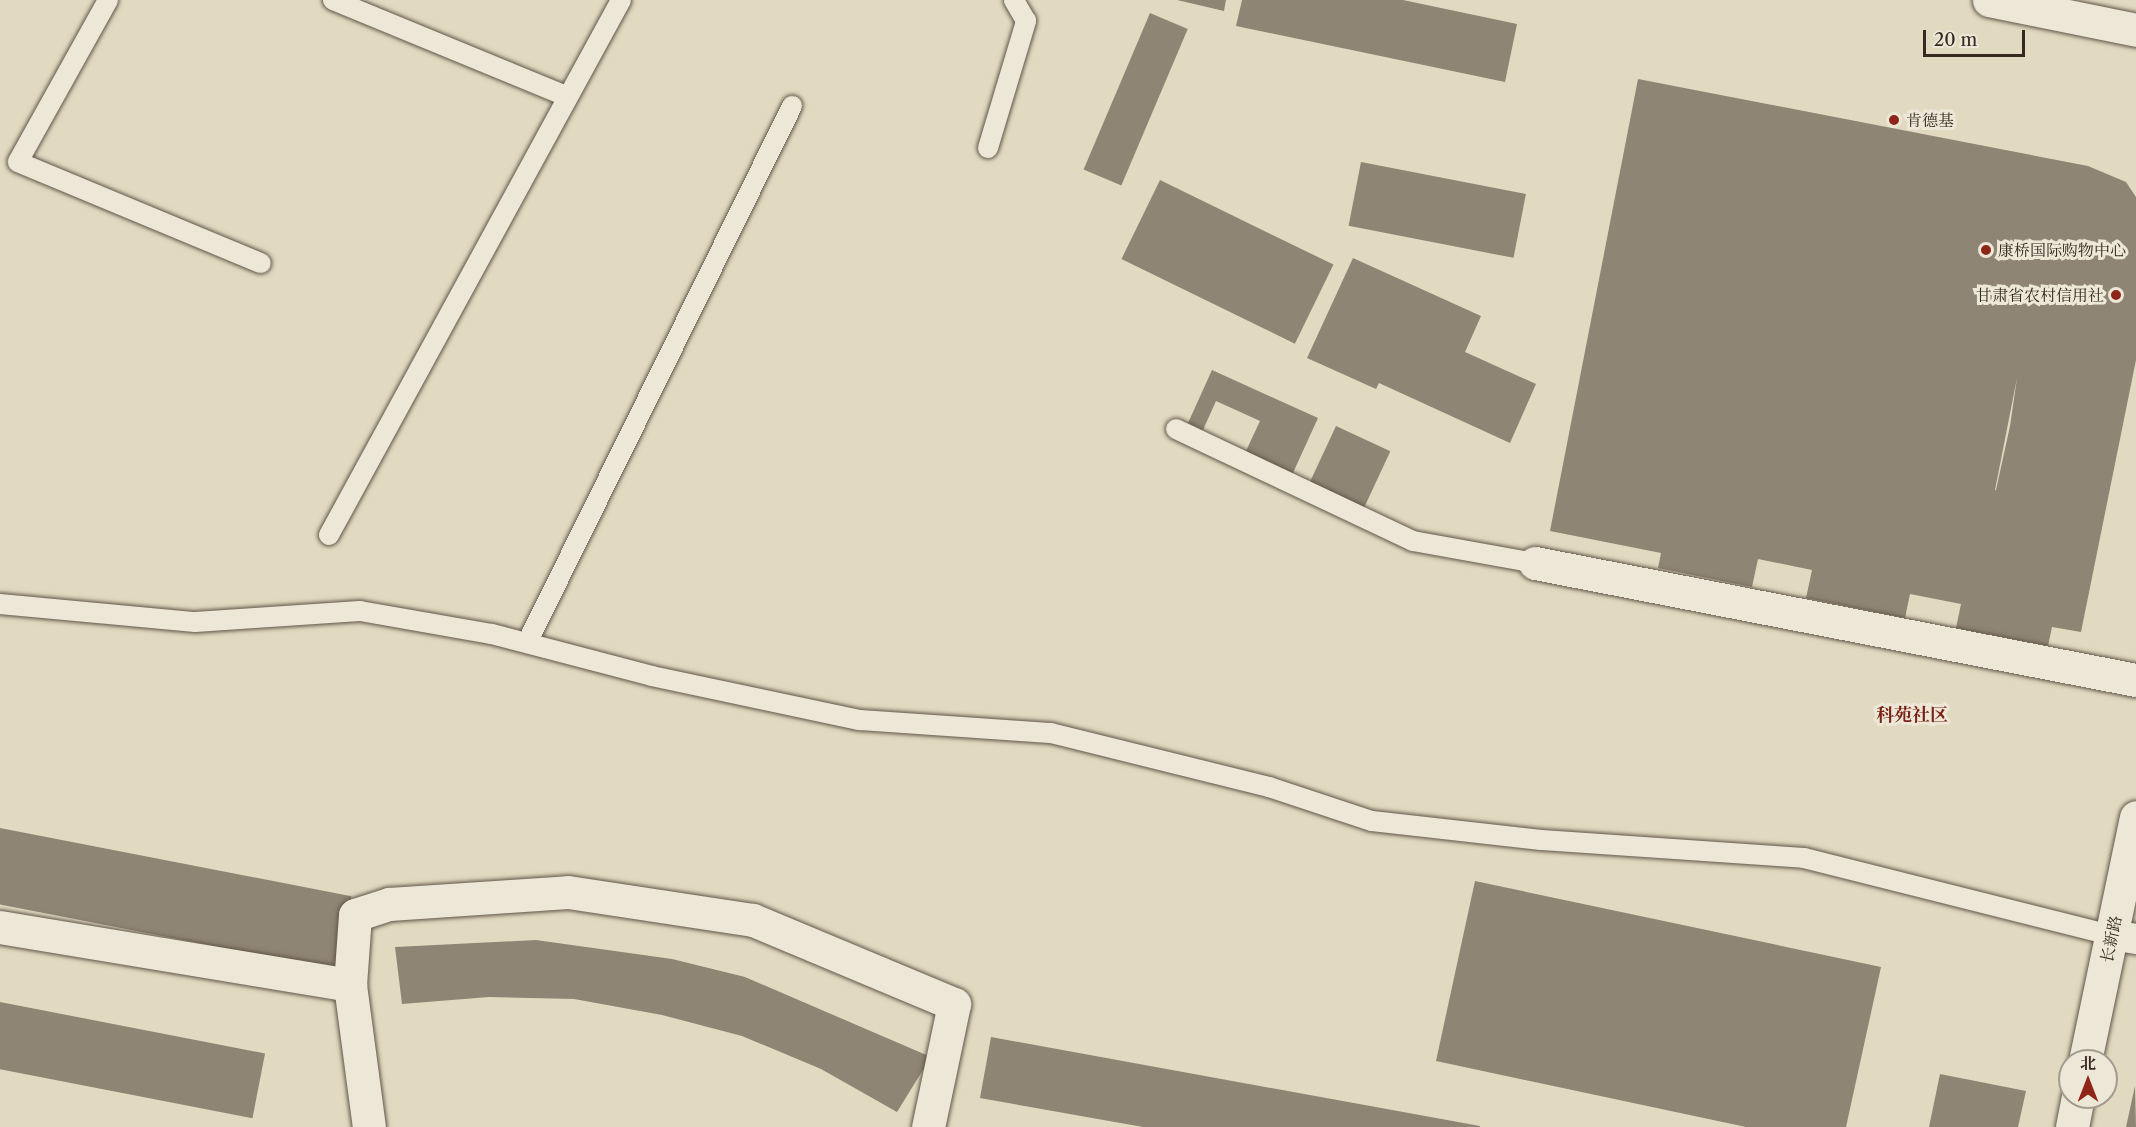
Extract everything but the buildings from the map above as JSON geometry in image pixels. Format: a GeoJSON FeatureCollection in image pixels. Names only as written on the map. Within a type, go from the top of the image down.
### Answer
{"type":"FeatureCollection","features":[{"type":"Feature","properties":{"kind":"street"},"geometry":{"type":"LineString","coordinates":[[1989,0],[2136,30]]}},
{"type":"Feature","properties":{"kind":"street"},"geometry":{"type":"LineString","coordinates":[[1535,563],[2136,680]]}},
{"type":"Feature","properties":{"kind":"street","name":"长新路"},"geometry":{"type":"LineString","coordinates":[[2089,1049],[2124,937],[2136,817]]}},
{"type":"Feature","properties":{"kind":"street"},"geometry":{"type":"LineString","coordinates":[[369,1127],[350,985],[355,915],[389,904],[568,892],[753,920],[954,1004],[928,1127]]}},
{"type":"Feature","properties":{"kind":"street"},"geometry":{"type":"LineString","coordinates":[[0,927],[350,985]]}},
{"type":"Feature","properties":{"kind":"street"},"geometry":{"type":"LineString","coordinates":[[2072,1127],[2076,1109]]}},
{"type":"Feature","properties":{"kind":"lane"},"geometry":{"type":"LineString","coordinates":[[108,0],[18,162],[261,263]]}},
{"type":"Feature","properties":{"kind":"lane"},"geometry":{"type":"LineString","coordinates":[[333,0],[568,97]]}},
{"type":"Feature","properties":{"kind":"lane"},"geometry":{"type":"LineString","coordinates":[[329,535],[621,0]]}},
{"type":"Feature","properties":{"kind":"lane"},"geometry":{"type":"LineString","coordinates":[[988,148],[1026,21],[1014,0]]}},
{"type":"Feature","properties":{"kind":"lane"},"geometry":{"type":"LineString","coordinates":[[526,643],[792,106]]}},
{"type":"Feature","properties":{"kind":"lane"},"geometry":{"type":"LineString","coordinates":[[1176,429],[1413,542],[1535,563]]}},
{"type":"Feature","properties":{"kind":"lane"},"geometry":{"type":"LineString","coordinates":[[0,604],[195,622],[360,611],[526,643],[652,676],[860,720],[1051,733],[1269,787],[1372,821],[1541,840],[1804,858],[2124,937]]}},
{"type":"Feature","properties":{"kind":"place","name":"肯德基"},"geometry":{"type":"Point","coordinates":[1894,120]}},
{"type":"Feature","properties":{"kind":"place","name":"康桥国际购物中心"},"geometry":{"type":"Point","coordinates":[1986,250]}},
{"type":"Feature","properties":{"kind":"place","name":"甘肃省农村信用社"},"geometry":{"type":"Point","coordinates":[2116,295]}},
{"type":"Feature","properties":{"kind":"district","name":"科苑社区"},"geometry":{"type":"Point","coordinates":[1912,715]}}]}
